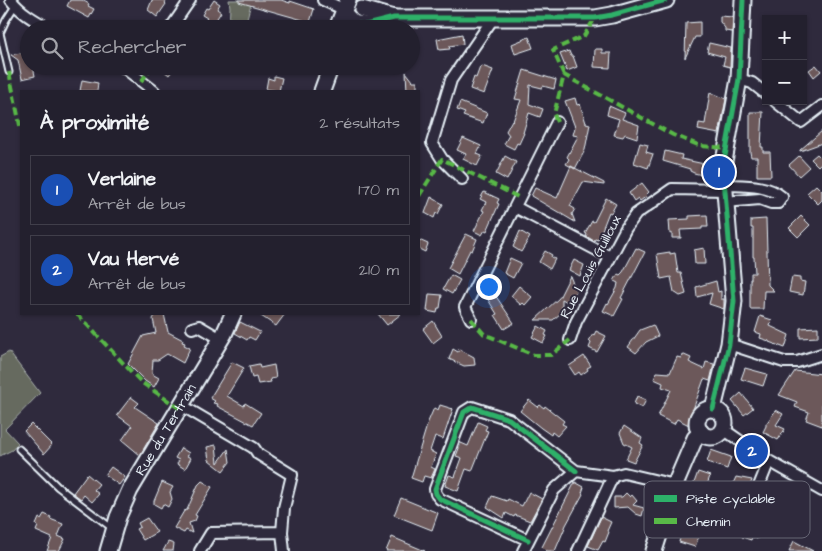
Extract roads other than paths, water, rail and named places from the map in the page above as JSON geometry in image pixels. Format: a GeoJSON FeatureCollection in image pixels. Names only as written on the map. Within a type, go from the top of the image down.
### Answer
{"type":"FeatureCollection","features":[{"type":"Feature","properties":{"kind":"street"},"geometry":{"type":"LineString","coordinates":[[176,20],[190,0]]}},
{"type":"Feature","properties":{"kind":"street"},"geometry":{"type":"LineString","coordinates":[[323,0],[346,5],[363,4],[394,18]]}},
{"type":"Feature","properties":{"kind":"street"},"geometry":{"type":"LineString","coordinates":[[386,20],[394,18],[494,17],[595,18],[666,0]]}},
{"type":"Feature","properties":{"kind":"street"},"geometry":{"type":"LineString","coordinates":[[713,409],[729,344],[734,301],[723,167],[739,79],[743,0]]}},
{"type":"Feature","properties":{"kind":"street"},"geometry":{"type":"LineString","coordinates":[[13,3],[35,20]]}},
{"type":"Feature","properties":{"kind":"street"},"geometry":{"type":"LineString","coordinates":[[358,20],[363,4]]}},
{"type":"Feature","properties":{"kind":"street"},"geometry":{"type":"LineString","coordinates":[[346,5],[353,20]]}},
{"type":"Feature","properties":{"kind":"street"},"geometry":{"type":"LineString","coordinates":[[340,20],[346,5]]}},
{"type":"Feature","properties":{"kind":"street"},"geometry":{"type":"LineString","coordinates":[[462,179],[442,159],[432,143],[451,80],[494,17]]}},
{"type":"Feature","properties":{"kind":"street"},"geometry":{"type":"LineString","coordinates":[[134,75],[153,90]]}},
{"type":"Feature","properties":{"kind":"street"},"geometry":{"type":"LineString","coordinates":[[322,90],[328,75]]}},
{"type":"Feature","properties":{"kind":"street"},"geometry":{"type":"LineString","coordinates":[[739,79],[752,83],[762,91]]}},
{"type":"Feature","properties":{"kind":"street"},"geometry":{"type":"LineString","coordinates":[[780,105],[801,122],[822,106]]}},
{"type":"Feature","properties":{"kind":"street"},"geometry":{"type":"LineString","coordinates":[[471,319],[465,307],[557,122]]}},
{"type":"Feature","properties":{"kind":"street","name":"Rue Louis Guilloux"},"geometry":{"type":"LineString","coordinates":[[570,340],[576,322],[610,257],[636,214],[672,189],[725,192]]}},
{"type":"Feature","properties":{"kind":"street"},"geometry":{"type":"LineString","coordinates":[[516,207],[610,257]]}},
{"type":"Feature","properties":{"kind":"street","name":"Rue du Tertrain"},"geometry":{"type":"LineString","coordinates":[[108,551],[113,529],[130,490],[221,340],[233,315]]}},
{"type":"Feature","properties":{"kind":"street"},"geometry":{"type":"LineString","coordinates":[[196,325],[221,340]]}},
{"type":"Feature","properties":{"kind":"street"},"geometry":{"type":"LineString","coordinates":[[729,344],[784,362],[797,362],[822,354]]}},
{"type":"Feature","properties":{"kind":"street"},"geometry":{"type":"LineString","coordinates":[[181,405],[254,448],[258,454],[292,475],[284,508],[282,532],[284,551]]}},
{"type":"Feature","properties":{"kind":"street"},"geometry":{"type":"LineString","coordinates":[[528,540],[440,499],[436,494],[435,489],[464,412],[472,407],[509,419],[576,471],[612,476],[624,473],[659,481]]}},
{"type":"Feature","properties":{"kind":"street"},"geometry":{"type":"LineString","coordinates":[[713,409],[721,413],[724,426],[722,429],[720,433],[712,436],[704,435],[697,424],[699,416],[705,410],[713,409]]}},
{"type":"Feature","properties":{"kind":"street"},"geometry":{"type":"LineString","coordinates":[[722,429],[769,461],[804,481]]}},
{"type":"Feature","properties":{"kind":"street"},"geometry":{"type":"LineString","coordinates":[[678,481],[695,438],[701,432]]}},
{"type":"Feature","properties":{"kind":"street"},"geometry":{"type":"LineString","coordinates":[[761,481],[769,461]]}},
{"type":"Feature","properties":{"kind":"street"},"geometry":{"type":"LineString","coordinates":[[523,551],[554,490],[576,471]]}},
{"type":"Feature","properties":{"kind":"street"},"geometry":{"type":"LineString","coordinates":[[578,551],[612,476]]}},
{"type":"Feature","properties":{"kind":"street"},"geometry":{"type":"LineString","coordinates":[[810,484],[822,491]]}},
{"type":"Feature","properties":{"kind":"street"},"geometry":{"type":"LineString","coordinates":[[200,551],[211,532],[282,532]]}},
{"type":"Feature","properties":{"kind":"street"},"geometry":{"type":"LineString","coordinates":[[655,550],[659,538]]}},
{"type":"Feature","properties":{"kind":"lane"},"geometry":{"type":"LineString","coordinates":[[9,72],[0,33],[13,3]]}},
{"type":"Feature","properties":{"kind":"lane"},"geometry":{"type":"LineString","coordinates":[[19,449],[58,487],[113,529]]}},
{"type":"Feature","properties":{"kind":"place","name":"Verlaine"},"geometry":{"type":"Point","coordinates":[719,172]}},
{"type":"Feature","properties":{"kind":"place","name":"Vau Hervé"},"geometry":{"type":"Point","coordinates":[752,451]}}]}
